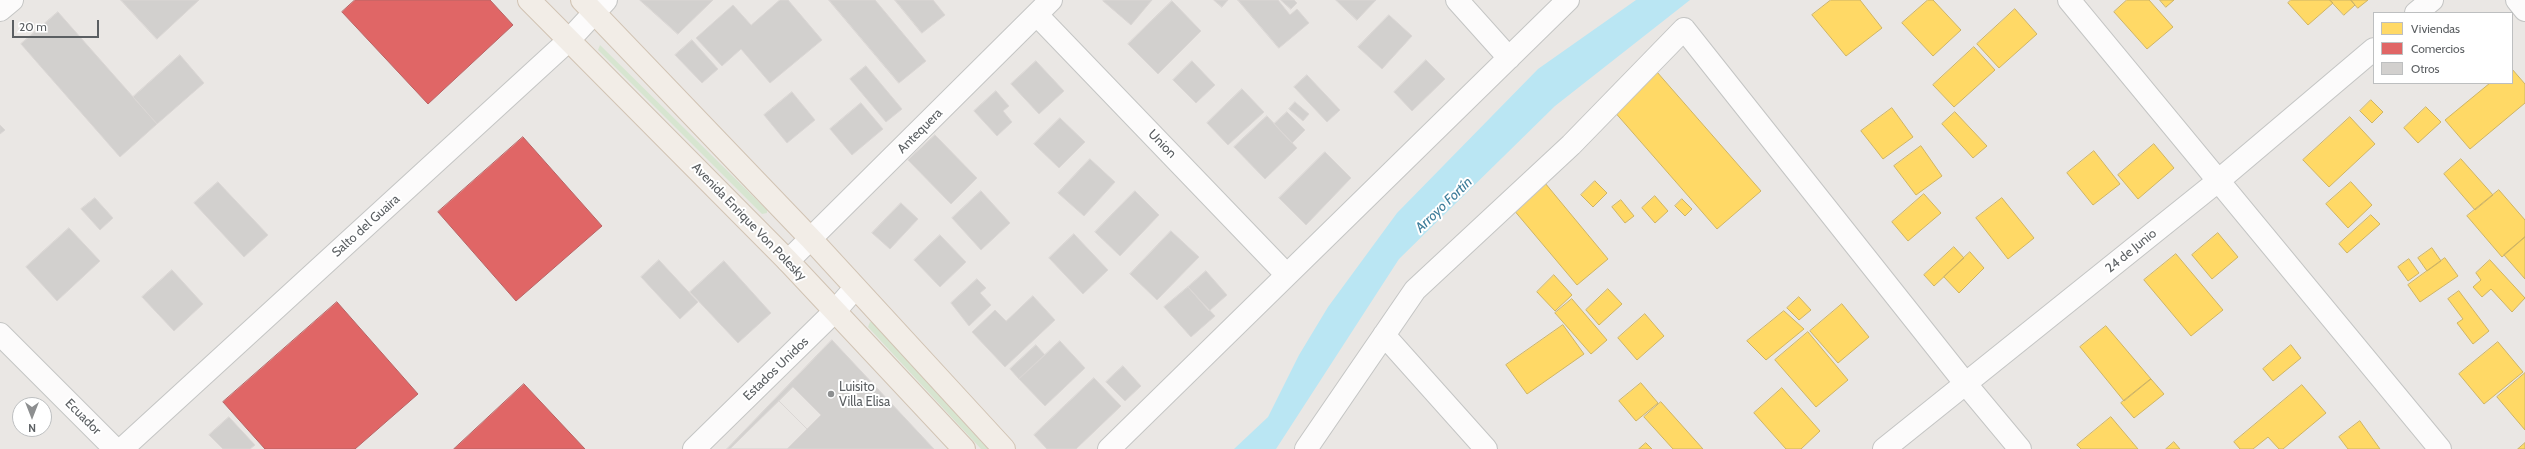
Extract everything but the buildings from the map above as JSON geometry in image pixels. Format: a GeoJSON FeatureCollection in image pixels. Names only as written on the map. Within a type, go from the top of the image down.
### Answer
{"type":"FeatureCollection","features":[{"type":"Feature","properties":{"kind":"main road","name":"Avenida Enrique Von Polesky"},"geometry":{"type":"LineString","coordinates":[[529,0],[788,261],[964,449]]}},
{"type":"Feature","properties":{"kind":"main road"},"geometry":{"type":"LineString","coordinates":[[594,4],[1004,449]]}},
{"type":"Feature","properties":{"kind":"street"},"geometry":{"type":"LineString","coordinates":[[0,10],[12,0]]}},
{"type":"Feature","properties":{"kind":"street"},"geometry":{"type":"LineString","coordinates":[[1457,0],[1508,58]]}},
{"type":"Feature","properties":{"kind":"street"},"geometry":{"type":"LineString","coordinates":[[1109,449],[1286,274],[1568,0]]}},
{"type":"Feature","properties":{"kind":"street"},"geometry":{"type":"LineString","coordinates":[[2069,0],[2440,449]]}},
{"type":"Feature","properties":{"kind":"street"},"geometry":{"type":"LineString","coordinates":[[2417,12],[2432,0]]}},
{"type":"Feature","properties":{"kind":"street"},"geometry":{"type":"LineString","coordinates":[[2517,0],[2525,10]]}},
{"type":"Feature","properties":{"kind":"street","name":"Salto del Guaira"},"geometry":{"type":"LineString","coordinates":[[122,449],[569,40],[594,4]]}},
{"type":"Feature","properties":{"kind":"street","name":"Antequera"},"geometry":{"type":"LineString","coordinates":[[788,261],[1044,7]]}},
{"type":"Feature","properties":{"kind":"street","name":"Union"},"geometry":{"type":"LineString","coordinates":[[1044,7],[1286,274]]}},
{"type":"Feature","properties":{"kind":"street"},"geometry":{"type":"LineString","coordinates":[[1306,449],[1415,290],[1571,145],[1684,30],[1965,383],[2020,449]]}},
{"type":"Feature","properties":{"kind":"street","name":"24 de Junio"},"geometry":{"type":"LineString","coordinates":[[1884,449],[2218,181],[2373,50]]}},
{"type":"Feature","properties":{"kind":"street","name":"Estados Unidos"},"geometry":{"type":"LineString","coordinates":[[694,449],[835,311],[855,288]]}},
{"type":"Feature","properties":{"kind":"street","name":"Ecuador"},"geometry":{"type":"LineString","coordinates":[[0,334],[115,449]]}},
{"type":"Feature","properties":{"kind":"street"},"geometry":{"type":"LineString","coordinates":[[1384,335],[1486,449]]}},
{"type":"Feature","properties":{"kind":"green space"},"geometry":{"type":"Polygon","coordinates":[[[600,45],[767,210],[767,213],[762,214],[598,50],[600,45]]]}},
{"type":"Feature","properties":{"kind":"green space"},"geometry":{"type":"Polygon","coordinates":[[[870,322],[872,322],[988,449],[981,449],[868,327],[870,322]]]}},
{"type":"Feature","properties":{"kind":"water","name":"Arroyo Fortín"},"geometry":{"type":"Polygon","coordinates":[[[1636,0],[1690,0],[1555,106],[1399,259],[1276,449],[1234,449],[1268,417],[1299,355],[1328,307],[1397,213],[1538,69],[1636,0]]]}},
{"type":"Feature","properties":{"kind":"place","name":"Luisito Villa Elisa"},"geometry":{"type":"Point","coordinates":[831,394]}}]}
